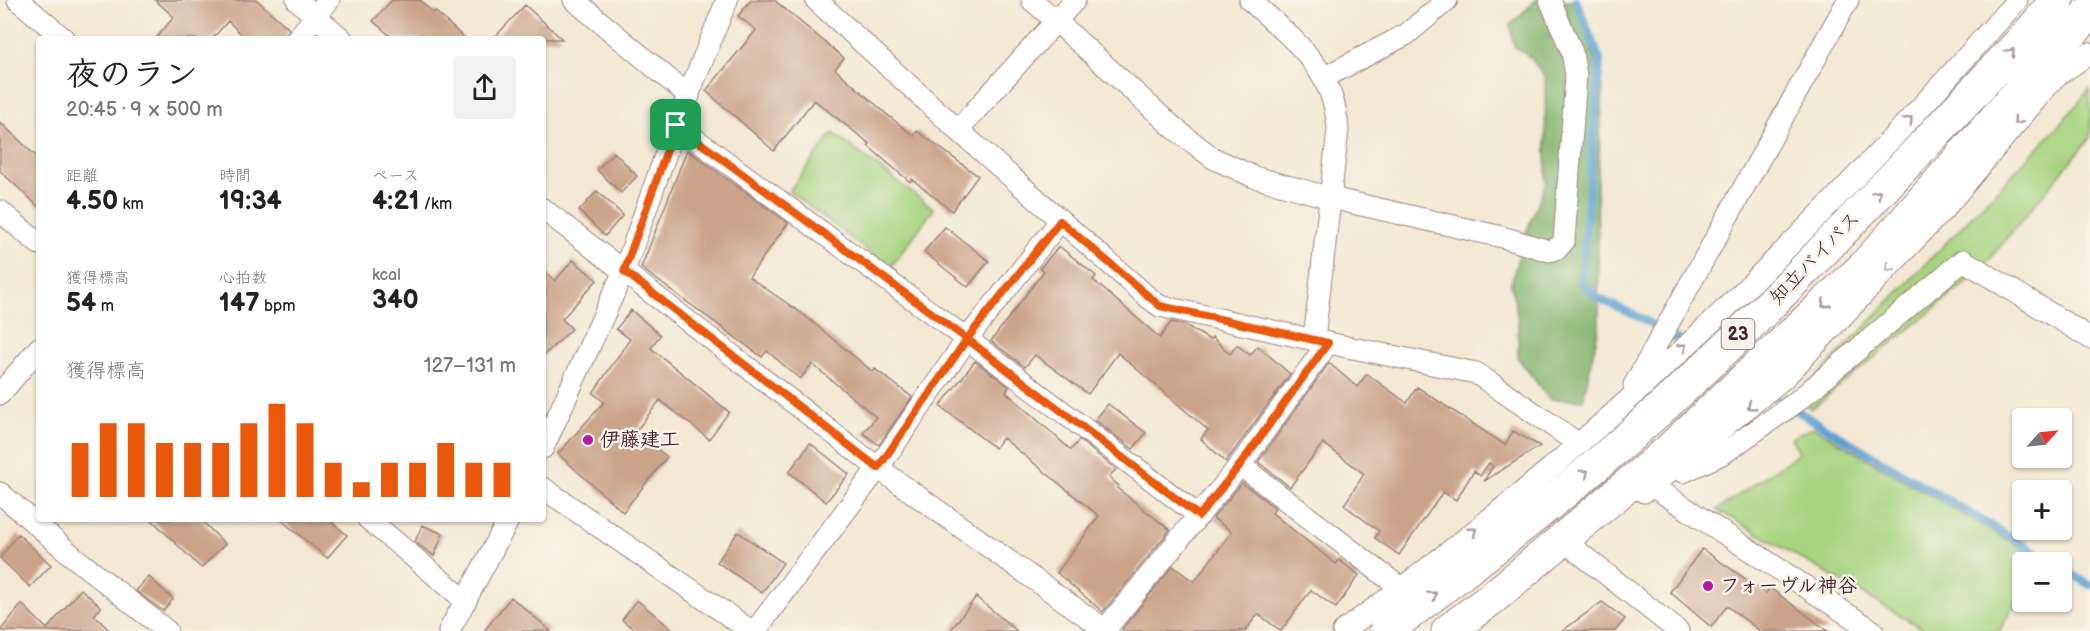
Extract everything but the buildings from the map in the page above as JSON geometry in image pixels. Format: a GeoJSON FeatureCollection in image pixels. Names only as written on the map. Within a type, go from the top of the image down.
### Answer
{"type":"FeatureCollection","features":[{"type":"Feature","properties":{"kind":"highway","name":"知立バイパス"},"geometry":{"type":"LineString","coordinates":[[1386,631],[1511,535],[1641,426],[1803,273],[2033,29],[2057,0]]}},
{"type":"Feature","properties":{"kind":"highway","name":"知立バイパス"},"geometry":{"type":"LineString","coordinates":[[1465,629],[1491,599],[1666,453],[1864,267],[2090,12]]}},
{"type":"Feature","properties":{"kind":"street"},"geometry":{"type":"LineString","coordinates":[[18,0],[60,36]]}},
{"type":"Feature","properties":{"kind":"street"},"geometry":{"type":"LineString","coordinates":[[297,0],[322,8],[340,36]]}},
{"type":"Feature","properties":{"kind":"street"},"geometry":{"type":"LineString","coordinates":[[574,0],[689,96]]}},
{"type":"Feature","properties":{"kind":"street"},"geometry":{"type":"LineString","coordinates":[[546,437],[624,271],[676,125],[727,0]]}},
{"type":"Feature","properties":{"kind":"street"},"geometry":{"type":"LineString","coordinates":[[816,0],[1060,221],[1160,306],[1476,373],[1579,444]]}},
{"type":"Feature","properties":{"kind":"street"},"geometry":{"type":"LineString","coordinates":[[1032,0],[1174,128],[1213,158],[1254,177],[1331,198],[1502,237],[1549,251],[1558,248],[1564,241],[1576,76],[1572,52],[1550,0]]}},
{"type":"Feature","properties":{"kind":"street"},"geometry":{"type":"LineString","coordinates":[[958,130],[1075,0]]}},
{"type":"Feature","properties":{"kind":"street"},"geometry":{"type":"LineString","coordinates":[[546,211],[878,468],[1105,631],[1240,465],[1321,341],[1338,130],[1337,112],[1325,77],[1298,45],[1250,0]]}},
{"type":"Feature","properties":{"kind":"street"},"geometry":{"type":"LineString","coordinates":[[1325,77],[1407,34],[1447,0]]}},
{"type":"Feature","properties":{"kind":"street"},"geometry":{"type":"LineString","coordinates":[[1625,401],[1848,0]]}},
{"type":"Feature","properties":{"kind":"street"},"geometry":{"type":"LineString","coordinates":[[1343,631],[1402,589],[1579,444],[1744,292],[1828,208],[2017,0]]}},
{"type":"Feature","properties":{"kind":"street"},"geometry":{"type":"LineString","coordinates":[[299,36],[322,8]]}},
{"type":"Feature","properties":{"kind":"street"},"geometry":{"type":"LineString","coordinates":[[1465,629],[1652,486],[1785,377],[1945,208],[2055,77],[2090,53]]}},
{"type":"Feature","properties":{"kind":"street"},"geometry":{"type":"LineString","coordinates":[[676,125],[967,339],[1199,516]]}},
{"type":"Feature","properties":{"kind":"street"},"geometry":{"type":"LineString","coordinates":[[0,211],[36,241]]}},
{"type":"Feature","properties":{"kind":"street"},"geometry":{"type":"LineString","coordinates":[[756,631],[878,468],[967,339],[1060,221]]}},
{"type":"Feature","properties":{"kind":"street"},"geometry":{"type":"LineString","coordinates":[[1652,486],[1724,453],[1795,403],[1962,260],[2090,338]]}},
{"type":"Feature","properties":{"kind":"street"},"geometry":{"type":"LineString","coordinates":[[0,394],[36,352]]}},
{"type":"Feature","properties":{"kind":"street"},"geometry":{"type":"LineString","coordinates":[[1240,465],[1402,589]]}},
{"type":"Feature","properties":{"kind":"street"},"geometry":{"type":"LineString","coordinates":[[1652,486],[1873,631]]}},
{"type":"Feature","properties":{"kind":"street"},"geometry":{"type":"LineString","coordinates":[[546,490],[751,631]]}},
{"type":"Feature","properties":{"kind":"street"},"geometry":{"type":"LineString","coordinates":[[0,493],[75,558],[167,631]]}},
{"type":"Feature","properties":{"kind":"street"},"geometry":{"type":"LineString","coordinates":[[372,522],[466,601]]}},
{"type":"Feature","properties":{"kind":"street"},"geometry":{"type":"LineString","coordinates":[[449,631],[507,522]]}},
{"type":"Feature","properties":{"kind":"street"},"geometry":{"type":"LineString","coordinates":[[1572,547],[1678,631]]}},
{"type":"Feature","properties":{"kind":"green space"},"geometry":{"type":"Polygon","coordinates":[[[1536,0],[1577,0],[1603,89],[1597,186],[1599,327],[1583,400],[1549,399],[1518,358],[1518,320],[1511,284],[1522,242],[1546,183],[1545,77],[1531,58],[1514,46],[1510,25],[1536,0]]]}},
{"type":"Feature","properties":{"kind":"green space"},"geometry":{"type":"Polygon","coordinates":[[[2090,89],[2090,138],[1978,273],[1811,409],[1797,397],[2056,129],[2090,89]]]}},
{"type":"Feature","properties":{"kind":"green space"},"geometry":{"type":"Polygon","coordinates":[[[833,133],[934,209],[890,268],[789,191],[833,133]]]}},
{"type":"Feature","properties":{"kind":"green space"},"geometry":{"type":"Polygon","coordinates":[[[1813,427],[2028,552],[2012,552],[2012,610],[1999,631],[1927,631],[1717,510],[1799,453],[1791,438],[1813,427]]]}},
{"type":"Feature","properties":{"kind":"waterway"},"geometry":{"type":"LineString","coordinates":[[1576,0],[1600,60],[1581,283],[1598,298],[1641,318],[1685,344]]}},
{"type":"Feature","properties":{"kind":"waterway"},"geometry":{"type":"LineString","coordinates":[[1767,393],[2035,552]]}},
{"type":"Feature","properties":{"kind":"waterway"},"geometry":{"type":"LineString","coordinates":[[2072,574],[2090,585]]}},
{"type":"Feature","properties":{"kind":"place","name":"伊藤建工"},"geometry":{"type":"Point","coordinates":[588,440]}},
{"type":"Feature","properties":{"kind":"place","name":"フォーヴル神谷"},"geometry":{"type":"Point","coordinates":[1708,586]}},
{"type":"Feature","properties":{"kind":"route"},"geometry":{"type":"LineString","coordinates":[[676,125],[624,271],[878,468],[967,339],[1060,221],[1160,306],[1328,343],[1240,465],[1199,516],[967,339],[676,125]]}}]}
